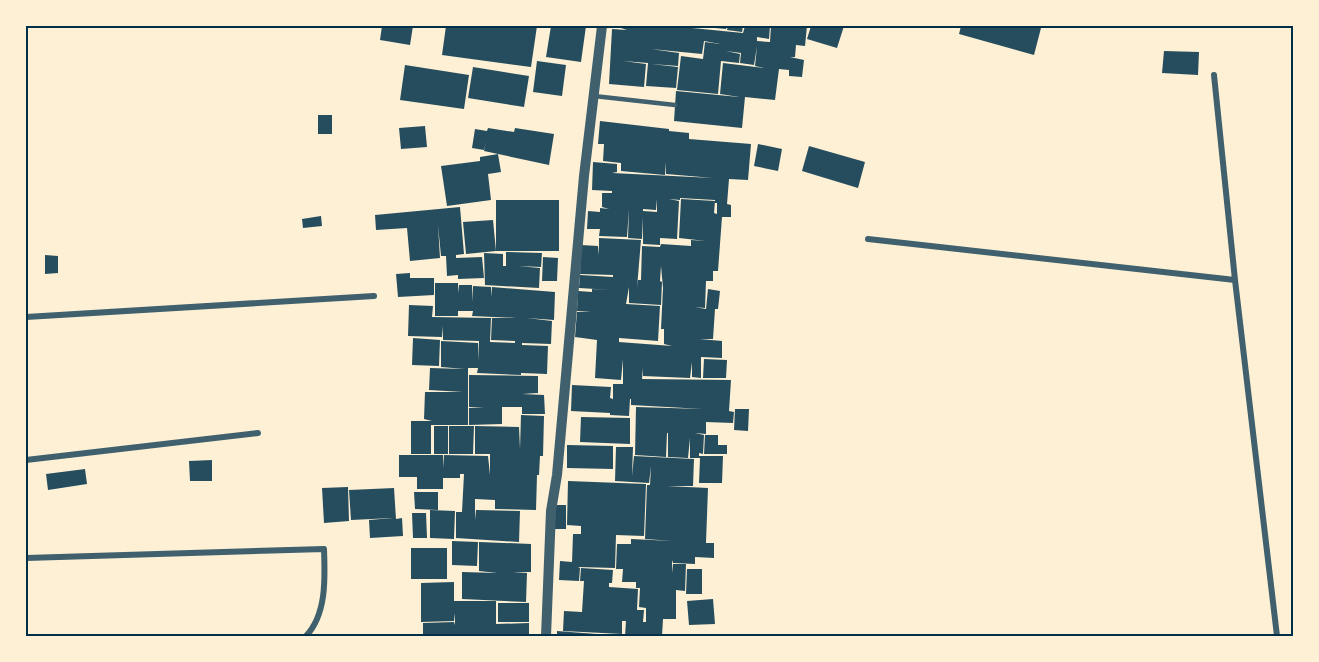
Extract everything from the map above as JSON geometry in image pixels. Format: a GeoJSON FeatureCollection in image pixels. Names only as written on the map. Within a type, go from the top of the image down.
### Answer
{"type":"FeatureCollection","features":[{"type":"Feature","properties":{"kind":"street"},"geometry":{"type":"LineString","coordinates":[[546,636],[551,511],[557,475],[593,96],[602,26]]}},
{"type":"Feature","properties":{"kind":"street"},"geometry":{"type":"LineString","coordinates":[[1214,75],[1235,280],[1277,636]]}},
{"type":"Feature","properties":{"kind":"street"},"geometry":{"type":"LineString","coordinates":[[868,239],[1235,280]]}},
{"type":"Feature","properties":{"kind":"street"},"geometry":{"type":"LineString","coordinates":[[26,317],[374,296]]}},
{"type":"Feature","properties":{"kind":"street"},"geometry":{"type":"LineString","coordinates":[[26,460],[258,433]]}},
{"type":"Feature","properties":{"kind":"street"},"geometry":{"type":"LineString","coordinates":[[26,558],[324,549],[326,582],[315,627],[306,636]]}},
{"type":"Feature","properties":{"kind":"lane"},"geometry":{"type":"LineString","coordinates":[[593,96],[675,105]]}},
{"type":"Feature","properties":{"kind":"building"},"geometry":{"type":"Polygon","coordinates":[[[382,26],[413,26],[410,45],[380,40],[382,26]]]}},
{"type":"Feature","properties":{"kind":"building"},"geometry":{"type":"Polygon","coordinates":[[[446,26],[537,26],[531,67],[442,55],[446,26]]]}},
{"type":"Feature","properties":{"kind":"building"},"geometry":{"type":"Polygon","coordinates":[[[551,26],[586,26],[581,62],[546,57],[551,26]]]}},
{"type":"Feature","properties":{"kind":"building"},"geometry":{"type":"Polygon","coordinates":[[[621,26],[682,26],[743,33],[745,26],[770,26],[769,39],[757,37],[757,41],[770,42],[771,26],[807,26],[805,46],[796,45],[795,57],[790,57],[804,60],[802,77],[789,76],[789,70],[779,69],[775,100],[745,97],[742,128],[674,121],[676,91],[739,97],[720,94],[723,63],[764,68],[755,66],[757,46],[754,65],[740,63],[741,53],[726,51],[740,54],[739,63],[721,61],[718,94],[677,90],[681,56],[703,59],[705,42],[720,44],[704,41],[702,54],[651,49],[679,53],[678,66],[651,64],[678,67],[676,88],[646,86],[648,63],[623,61],[646,64],[644,87],[609,84],[612,29],[627,30],[621,26]]]}},
{"type":"Feature","properties":{"kind":"building"},"geometry":{"type":"Polygon","coordinates":[[[704,26],[727,26],[726,29],[704,26]]]}},
{"type":"Feature","properties":{"kind":"building"},"geometry":{"type":"Polygon","coordinates":[[[728,26],[743,26],[742,32],[727,30],[728,26]]]}},
{"type":"Feature","properties":{"kind":"building"},"geometry":{"type":"Polygon","coordinates":[[[811,26],[844,26],[837,48],[807,39],[811,26]]]}},
{"type":"Feature","properties":{"kind":"building"},"geometry":{"type":"Polygon","coordinates":[[[961,26],[1041,28],[1034,55],[959,34],[961,26]]]}},
{"type":"Feature","properties":{"kind":"building"},"geometry":{"type":"Polygon","coordinates":[[[1164,51],[1199,52],[1198,75],[1162,73],[1164,51]]]}},
{"type":"Feature","properties":{"kind":"building"},"geometry":{"type":"Polygon","coordinates":[[[537,61],[566,65],[562,96],[533,92],[537,61]]]}},
{"type":"Feature","properties":{"kind":"building"},"geometry":{"type":"Polygon","coordinates":[[[405,65],[469,75],[464,109],[400,100],[405,65]]]}},
{"type":"Feature","properties":{"kind":"building"},"geometry":{"type":"Polygon","coordinates":[[[473,67],[529,76],[524,107],[468,98],[473,67]]]}},
{"type":"Feature","properties":{"kind":"building"},"geometry":{"type":"Polygon","coordinates":[[[318,115],[332,115],[332,134],[318,134],[318,115]]]}},
{"type":"Feature","properties":{"kind":"building"},"geometry":{"type":"Polygon","coordinates":[[[600,121],[689,133],[689,139],[751,144],[748,180],[729,179],[727,204],[731,205],[731,217],[722,217],[718,271],[713,271],[713,281],[706,281],[705,308],[695,307],[706,309],[708,289],[720,291],[718,309],[715,309],[713,339],[700,339],[722,341],[722,358],[701,357],[701,378],[692,377],[692,362],[690,378],[643,376],[643,368],[642,379],[731,380],[729,411],[734,412],[733,423],[706,422],[706,434],[695,433],[704,435],[703,454],[699,453],[699,456],[723,456],[722,483],[699,483],[700,458],[690,458],[690,438],[688,458],[668,457],[668,433],[666,457],[635,455],[636,407],[703,409],[631,405],[630,399],[629,416],[571,411],[572,385],[611,387],[610,398],[613,399],[613,384],[623,384],[623,359],[621,380],[595,378],[597,340],[575,337],[577,312],[591,312],[577,311],[578,291],[612,290],[579,288],[580,275],[613,277],[613,275],[580,274],[581,245],[598,246],[599,255],[599,238],[641,240],[637,288],[638,280],[641,280],[642,246],[660,247],[661,244],[691,246],[691,240],[706,241],[679,238],[681,199],[715,201],[680,198],[680,200],[669,199],[679,201],[677,239],[660,238],[660,245],[643,244],[643,217],[642,239],[628,238],[629,209],[627,237],[599,236],[600,229],[587,229],[588,211],[600,212],[600,208],[609,209],[602,207],[602,193],[612,193],[612,191],[592,190],[593,162],[617,164],[617,172],[612,173],[713,178],[666,174],[666,162],[665,175],[621,171],[621,163],[603,161],[604,144],[598,144],[600,121]],[[657,199],[656,210],[643,209],[643,211],[657,212],[657,199]],[[715,201],[714,213],[717,214],[717,203],[715,201]],[[661,266],[661,305],[629,303],[629,287],[626,304],[660,306],[658,341],[619,338],[619,342],[672,346],[664,344],[664,329],[661,329],[663,288],[661,266]]]}},
{"type":"Feature","properties":{"kind":"building"},"geometry":{"type":"Polygon","coordinates":[[[425,126],[427,147],[401,149],[399,128],[425,126]]]}},
{"type":"Feature","properties":{"kind":"building"},"geometry":{"type":"Polygon","coordinates":[[[488,128],[514,132],[515,128],[554,134],[549,165],[484,151],[486,141],[484,150],[472,148],[475,129],[487,131],[488,128]]]}},
{"type":"Feature","properties":{"kind":"building"},"geometry":{"type":"Polygon","coordinates":[[[758,144],[782,149],[778,171],[754,166],[758,144]]]}},
{"type":"Feature","properties":{"kind":"building"},"geometry":{"type":"Polygon","coordinates":[[[809,146],[865,162],[858,188],[802,171],[809,146]]]}},
{"type":"Feature","properties":{"kind":"building"},"geometry":{"type":"Polygon","coordinates":[[[498,154],[501,172],[488,174],[491,200],[447,206],[441,166],[480,161],[480,157],[498,154]]]}},
{"type":"Feature","properties":{"kind":"building"},"geometry":{"type":"Polygon","coordinates":[[[496,200],[559,200],[559,251],[496,251],[496,200]]]}},
{"type":"Feature","properties":{"kind":"building"},"geometry":{"type":"Polygon","coordinates":[[[460,207],[464,254],[456,255],[456,258],[482,257],[484,278],[458,279],[458,275],[447,276],[446,256],[441,256],[438,225],[440,258],[410,261],[407,228],[376,230],[375,215],[460,207]]]}},
{"type":"Feature","properties":{"kind":"building"},"geometry":{"type":"Polygon","coordinates":[[[321,216],[322,226],[303,228],[302,219],[321,216]]]}},
{"type":"Feature","properties":{"kind":"building"},"geometry":{"type":"Polygon","coordinates":[[[493,220],[496,251],[466,254],[463,222],[493,220]]]}},
{"type":"Feature","properties":{"kind":"building"},"geometry":{"type":"Polygon","coordinates":[[[506,252],[542,253],[541,267],[518,266],[540,268],[539,288],[485,285],[484,253],[503,254],[503,266],[506,266],[506,252]]]}},
{"type":"Feature","properties":{"kind":"building"},"geometry":{"type":"Polygon","coordinates":[[[45,255],[58,256],[58,273],[45,274],[45,255]]]}},
{"type":"Feature","properties":{"kind":"building"},"geometry":{"type":"Polygon","coordinates":[[[543,257],[558,258],[557,281],[542,281],[543,257]]]}},
{"type":"Feature","properties":{"kind":"building"},"geometry":{"type":"Polygon","coordinates":[[[410,273],[410,278],[434,278],[434,295],[398,297],[396,274],[410,273]]]}},
{"type":"Feature","properties":{"kind":"building"},"geometry":{"type":"Polygon","coordinates":[[[435,283],[458,283],[458,293],[459,285],[472,285],[472,302],[473,286],[491,287],[491,297],[492,287],[555,292],[554,320],[527,318],[552,321],[551,344],[522,343],[522,345],[548,346],[547,374],[477,373],[478,368],[468,368],[468,425],[431,425],[431,454],[411,454],[411,421],[432,421],[424,419],[425,392],[463,392],[429,390],[430,368],[465,369],[441,367],[441,341],[478,343],[478,361],[479,341],[443,340],[443,326],[442,337],[408,336],[409,305],[433,306],[432,317],[491,318],[490,342],[515,343],[515,341],[491,340],[492,318],[517,318],[472,316],[473,311],[458,311],[458,316],[435,316],[435,283]]]}},
{"type":"Feature","properties":{"kind":"building"},"geometry":{"type":"Polygon","coordinates":[[[413,338],[440,340],[439,366],[412,365],[413,338]]]}},
{"type":"Feature","properties":{"kind":"building"},"geometry":{"type":"Polygon","coordinates":[[[704,359],[727,360],[726,378],[703,378],[704,359]]]}},
{"type":"Feature","properties":{"kind":"building"},"geometry":{"type":"Polygon","coordinates":[[[469,375],[538,376],[538,393],[522,394],[544,395],[545,414],[522,414],[522,407],[502,407],[502,424],[469,425],[469,408],[484,407],[469,407],[469,375]]]}},
{"type":"Feature","properties":{"kind":"building"},"geometry":{"type":"Polygon","coordinates":[[[735,409],[749,409],[748,431],[734,430],[735,409]]]}},
{"type":"Feature","properties":{"kind":"building"},"geometry":{"type":"Polygon","coordinates":[[[521,415],[544,416],[543,456],[540,456],[539,475],[537,475],[536,510],[495,509],[495,500],[475,499],[475,520],[476,510],[520,511],[519,542],[456,538],[456,512],[462,512],[464,474],[460,474],[460,478],[443,478],[443,489],[417,489],[417,477],[399,477],[399,455],[443,455],[443,468],[444,455],[488,456],[490,475],[490,454],[475,454],[475,426],[519,427],[520,449],[521,415]]]}},
{"type":"Feature","properties":{"kind":"building"},"geometry":{"type":"Polygon","coordinates":[[[581,417],[630,418],[630,444],[580,442],[581,417]]]}},
{"type":"Feature","properties":{"kind":"building"},"geometry":{"type":"Polygon","coordinates":[[[434,426],[448,426],[448,454],[434,454],[434,426]]]}},
{"type":"Feature","properties":{"kind":"building"},"geometry":{"type":"Polygon","coordinates":[[[449,426],[474,426],[473,454],[449,454],[449,426]]]}},
{"type":"Feature","properties":{"kind":"building"},"geometry":{"type":"Polygon","coordinates":[[[705,435],[718,435],[718,445],[727,445],[727,454],[704,454],[705,435]]]}},
{"type":"Feature","properties":{"kind":"building"},"geometry":{"type":"Polygon","coordinates":[[[567,445],[613,446],[613,469],[567,468],[567,445]]]}},
{"type":"Feature","properties":{"kind":"building"},"geometry":{"type":"Polygon","coordinates":[[[616,447],[633,447],[632,476],[634,456],[694,459],[693,486],[667,486],[708,488],[706,543],[714,543],[714,558],[695,557],[695,564],[673,563],[672,560],[672,573],[673,564],[686,564],[685,591],[676,590],[676,619],[663,619],[662,636],[625,636],[626,621],[622,621],[622,634],[563,631],[564,611],[582,612],[584,581],[580,581],[581,568],[613,570],[612,583],[609,583],[609,587],[638,589],[637,610],[644,610],[643,622],[646,622],[646,608],[639,607],[640,588],[636,588],[636,582],[622,582],[623,569],[616,569],[617,544],[631,544],[631,539],[673,541],[645,539],[647,485],[650,485],[651,466],[649,483],[615,481],[616,447]]]}},
{"type":"Feature","properties":{"kind":"building"},"geometry":{"type":"Polygon","coordinates":[[[212,460],[212,481],[190,481],[189,461],[212,460]]]}},
{"type":"Feature","properties":{"kind":"building"},"geometry":{"type":"Polygon","coordinates":[[[85,469],[87,484],[48,490],[46,474],[85,469]]]}},
{"type":"Feature","properties":{"kind":"building"},"geometry":{"type":"Polygon","coordinates":[[[568,481],[646,484],[644,536],[616,535],[615,568],[578,567],[580,568],[579,581],[559,580],[560,561],[572,562],[573,534],[581,534],[581,526],[567,525],[568,481]]]}},
{"type":"Feature","properties":{"kind":"building"},"geometry":{"type":"Polygon","coordinates":[[[348,487],[349,521],[324,523],[322,488],[348,487]]]}},
{"type":"Feature","properties":{"kind":"building"},"geometry":{"type":"Polygon","coordinates":[[[394,488],[396,519],[402,518],[403,536],[370,538],[369,520],[393,518],[351,520],[349,490],[394,488]]]}},
{"type":"Feature","properties":{"kind":"building"},"geometry":{"type":"Polygon","coordinates":[[[414,492],[438,492],[438,510],[415,509],[414,492]]]}},
{"type":"Feature","properties":{"kind":"building"},"geometry":{"type":"Polygon","coordinates":[[[554,505],[566,505],[566,529],[553,529],[554,505]]]}},
{"type":"Feature","properties":{"kind":"building"},"geometry":{"type":"Polygon","coordinates":[[[430,510],[455,511],[454,539],[430,538],[430,510]]]}},
{"type":"Feature","properties":{"kind":"building"},"geometry":{"type":"Polygon","coordinates":[[[412,513],[426,513],[427,538],[413,538],[412,513]]]}},
{"type":"Feature","properties":{"kind":"building"},"geometry":{"type":"Polygon","coordinates":[[[452,541],[478,542],[477,566],[452,565],[452,541]]]}},
{"type":"Feature","properties":{"kind":"building"},"geometry":{"type":"Polygon","coordinates":[[[479,542],[531,544],[531,572],[513,572],[527,573],[526,602],[462,599],[462,572],[497,573],[479,571],[479,542]]]}},
{"type":"Feature","properties":{"kind":"building"},"geometry":{"type":"Polygon","coordinates":[[[411,548],[447,548],[447,579],[411,579],[411,548]]]}},
{"type":"Feature","properties":{"kind":"building"},"geometry":{"type":"Polygon","coordinates":[[[687,569],[702,569],[702,594],[686,594],[687,569]]]}},
{"type":"Feature","properties":{"kind":"building"},"geometry":{"type":"Polygon","coordinates":[[[454,582],[454,601],[496,601],[496,624],[529,623],[529,636],[423,636],[423,623],[454,622],[455,625],[455,613],[454,621],[421,622],[421,583],[454,582]]]}},
{"type":"Feature","properties":{"kind":"building"},"geometry":{"type":"Polygon","coordinates":[[[713,599],[715,624],[689,625],[687,601],[713,599]]]}},
{"type":"Feature","properties":{"kind":"building"},"geometry":{"type":"Polygon","coordinates":[[[498,603],[529,603],[529,622],[498,622],[498,603]]]}},
{"type":"Feature","properties":{"kind":"building"},"geometry":{"type":"Polygon","coordinates":[[[557,631],[610,635],[610,636],[557,636],[557,631]]]}}]}
